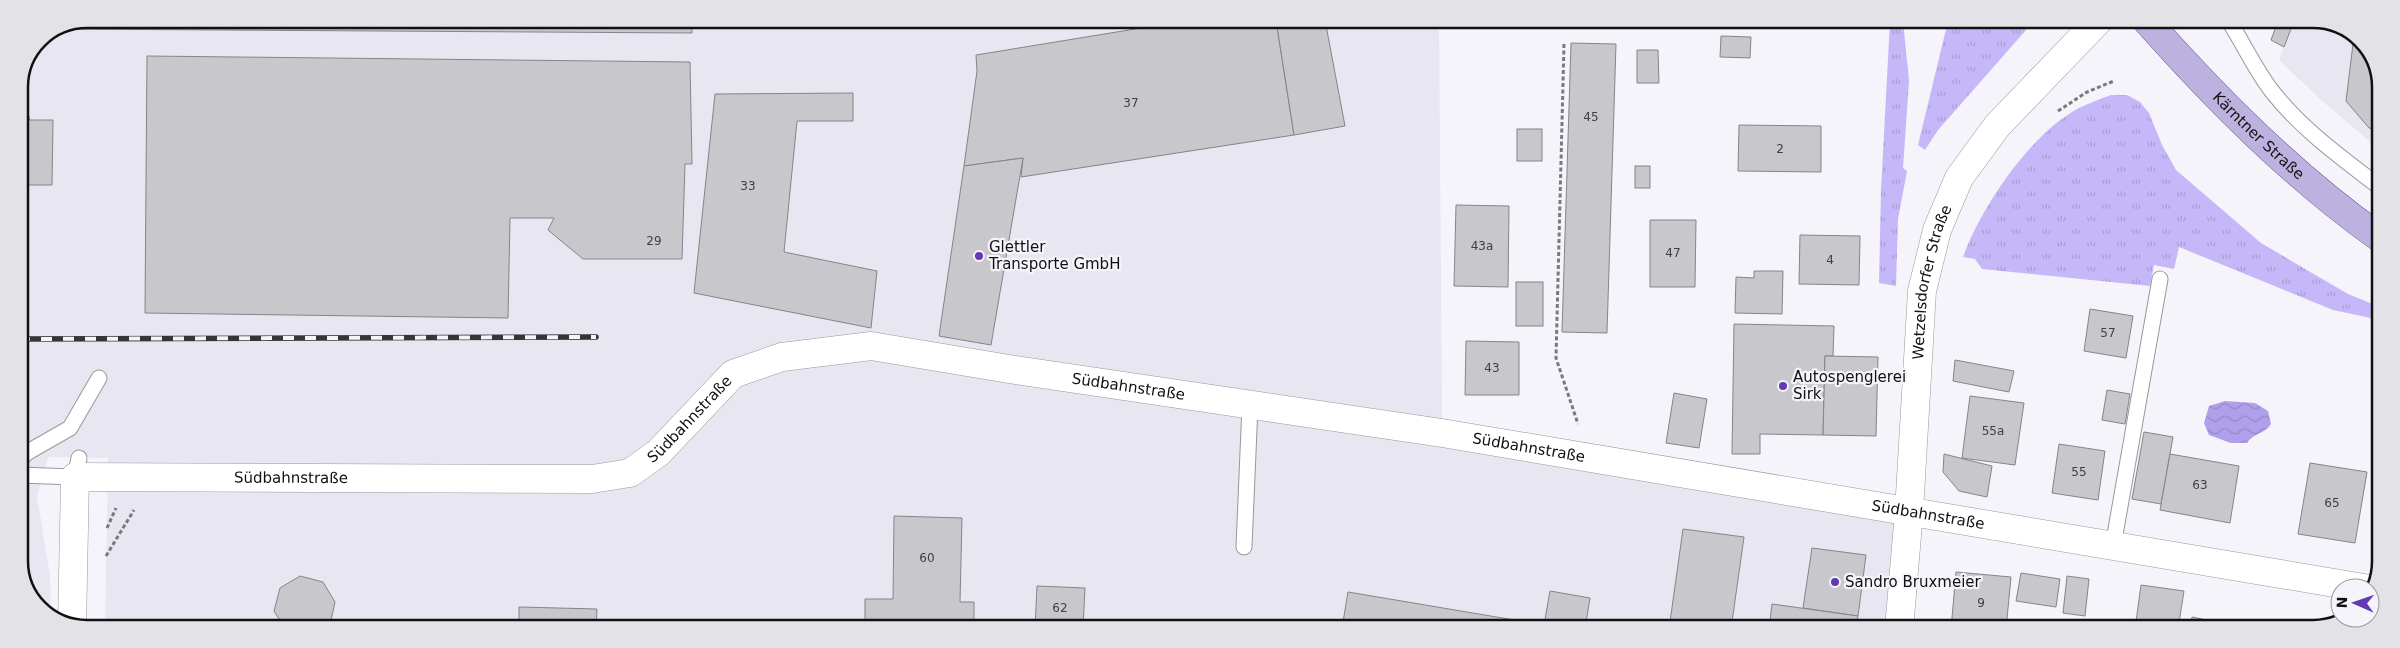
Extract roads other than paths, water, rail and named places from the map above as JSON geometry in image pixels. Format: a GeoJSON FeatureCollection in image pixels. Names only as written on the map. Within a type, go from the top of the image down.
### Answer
{"type":"FeatureCollection","features":[{"type":"Feature","properties":{"kind":"main road","name":"Kärntner Straße"},"geometry":{"type":"LineString","coordinates":[[2154,28],[2241,122],[2315,188],[2372,232]]}},
{"type":"Feature","properties":{"kind":"street","name":"Wetzelsdorfer Straße"},"geometry":{"type":"LineString","coordinates":[[1900,620],[1909,512],[1922,291],[1937,230],[1959,178],[1997,126],[2091,28]]}},
{"type":"Feature","properties":{"kind":"street","name":"Südbahnstraße"},"geometry":{"type":"LineString","coordinates":[[77,467],[592,479],[630,473],[658,453],[726,374],[782,357],[871,346],[1250,405],[1393,418],[1589,458],[2330,582]]}},
{"type":"Feature","properties":{"kind":"street"},"geometry":{"type":"LineString","coordinates":[[72,618],[77,467]]}},
{"type":"Feature","properties":{"kind":"lane"},"geometry":{"type":"LineString","coordinates":[[2233,28],[2271,89],[2290,111],[2328,148],[2372,181]]}},
{"type":"Feature","properties":{"kind":"lane"},"geometry":{"type":"LineString","coordinates":[[2112,546],[2160,279]]}},
{"type":"Feature","properties":{"kind":"lane"},"geometry":{"type":"LineString","coordinates":[[28,454],[70,428],[99,378]]}},
{"type":"Feature","properties":{"kind":"lane"},"geometry":{"type":"LineString","coordinates":[[1244,548],[1250,405]]}},
{"type":"Feature","properties":{"kind":"lane"},"geometry":{"type":"LineString","coordinates":[[28,475],[77,467]]}},
{"type":"Feature","properties":{"kind":"water"},"geometry":{"type":"Polygon","coordinates":[[[2225,401],[2255,403],[2268,411],[2271,424],[2266,430],[2252,437],[2247,443],[2231,443],[2209,435],[2204,423],[2209,406],[2225,401]]]}},
{"type":"Feature","properties":{"kind":"railway"},"geometry":{"type":"LineString","coordinates":[[28,339],[596,337]]}},
{"type":"Feature","properties":{"kind":"place","name":"Glettler Transporte GmbH"},"geometry":{"type":"Point","coordinates":[979,256]}},
{"type":"Feature","properties":{"kind":"place","name":"Autospenglerei Sirk"},"geometry":{"type":"Point","coordinates":[1783,386]}},
{"type":"Feature","properties":{"kind":"place","name":"Sandro Bruxmeier"},"geometry":{"type":"Point","coordinates":[1835,582]}}]}
